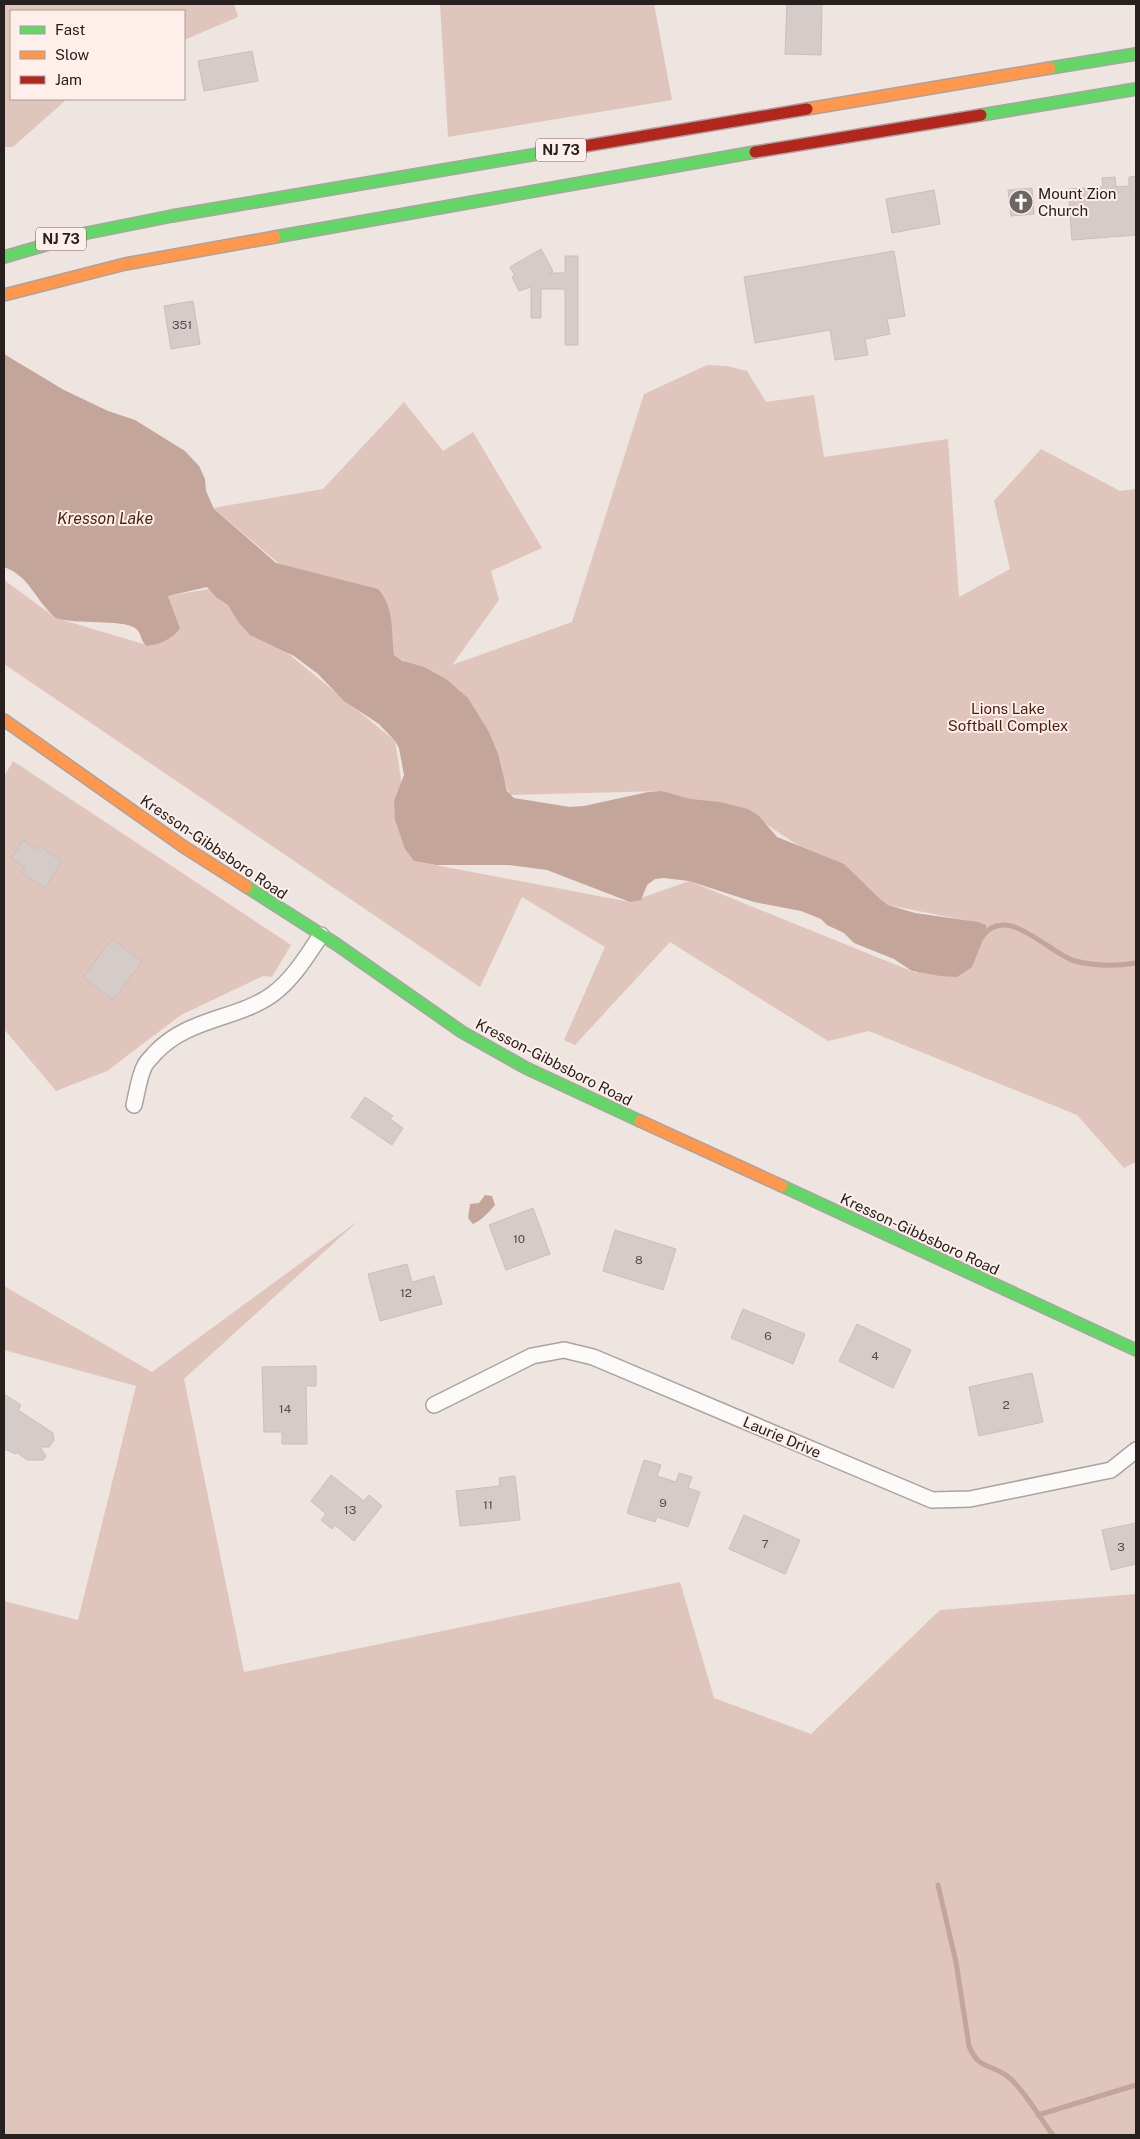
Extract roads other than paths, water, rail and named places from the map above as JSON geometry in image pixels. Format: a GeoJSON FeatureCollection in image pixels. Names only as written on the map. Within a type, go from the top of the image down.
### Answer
{"type":"FeatureCollection","features":[{"type":"Feature","properties":{"kind":"main road","name":"NJ 73"},"geometry":{"type":"LineString","coordinates":[[4,258],[50,242],[119,225],[228,205],[1136,54]]}},
{"type":"Feature","properties":{"kind":"main road","name":"NJ 73"},"geometry":{"type":"LineString","coordinates":[[4,295],[125,264],[204,248],[435,210],[678,165],[1136,89]]}},
{"type":"Feature","properties":{"kind":"main road","name":"Kresson-Gibbsboro Road"},"geometry":{"type":"LineString","coordinates":[[4,720],[184,847],[321,935],[462,1032],[526,1068],[1136,1350]]}},
{"type":"Feature","properties":{"kind":"street"},"geometry":{"type":"LineString","coordinates":[[134,1105],[145,1065],[162,1046],[187,1030],[215,1017],[250,1007],[272,994],[290,978],[321,935]]}},
{"type":"Feature","properties":{"kind":"street","name":"Laurie Drive"},"geometry":{"type":"LineString","coordinates":[[434,1405],[532,1356],[564,1350],[594,1357],[932,1500],[970,1499],[1111,1470],[1136,1450]]}},
{"type":"Feature","properties":{"kind":"water","name":"Kresson Lake"},"geometry":{"type":"Polygon","coordinates":[[[4,354],[64,390],[108,411],[135,420],[185,451],[199,466],[205,479],[206,491],[214,509],[276,563],[378,589],[390,612],[394,655],[403,661],[424,667],[446,679],[468,698],[489,732],[498,754],[507,791],[514,798],[570,807],[662,791],[690,799],[720,802],[748,809],[759,816],[777,837],[844,864],[888,905],[915,913],[978,922],[986,925],[986,932],[972,967],[957,977],[912,971],[894,959],[854,943],[844,933],[827,925],[821,919],[801,911],[754,902],[689,881],[664,878],[655,879],[647,885],[641,900],[630,902],[547,870],[509,865],[436,865],[414,861],[405,849],[395,820],[394,801],[404,775],[399,748],[395,741],[379,724],[344,701],[318,674],[294,656],[250,635],[239,623],[228,605],[216,597],[207,587],[168,596],[180,628],[166,640],[147,646],[137,630],[128,625],[56,618],[43,605],[27,583],[13,571],[4,567],[4,354]]]}},
{"type":"Feature","properties":{"kind":"water"},"geometry":{"type":"Polygon","coordinates":[[[485,1195],[492,1196],[495,1205],[482,1219],[473,1224],[468,1218],[470,1204],[479,1203],[485,1195]]]}},
{"type":"Feature","properties":{"kind":"waterway"},"geometry":{"type":"LineString","coordinates":[[982,937],[992,928],[1003,925],[1015,927],[1075,961],[1106,965],[1136,963]]}},
{"type":"Feature","properties":{"kind":"waterway"},"geometry":{"type":"LineString","coordinates":[[938,1885],[956,1962],[969,2046],[972,2053],[979,2061],[1004,2074],[1017,2085],[1053,2135]]}},
{"type":"Feature","properties":{"kind":"waterway"},"geometry":{"type":"LineString","coordinates":[[1038,2115],[1136,2085]]}},
{"type":"Feature","properties":{"kind":"place","name":"Mount Zion Church"},"geometry":{"type":"Point","coordinates":[1021,202]}},
{"type":"Feature","properties":{"kind":"park label","name":"Lions Lake Softball Complex"},"geometry":{"type":"Point","coordinates":[1008,716]}}]}
